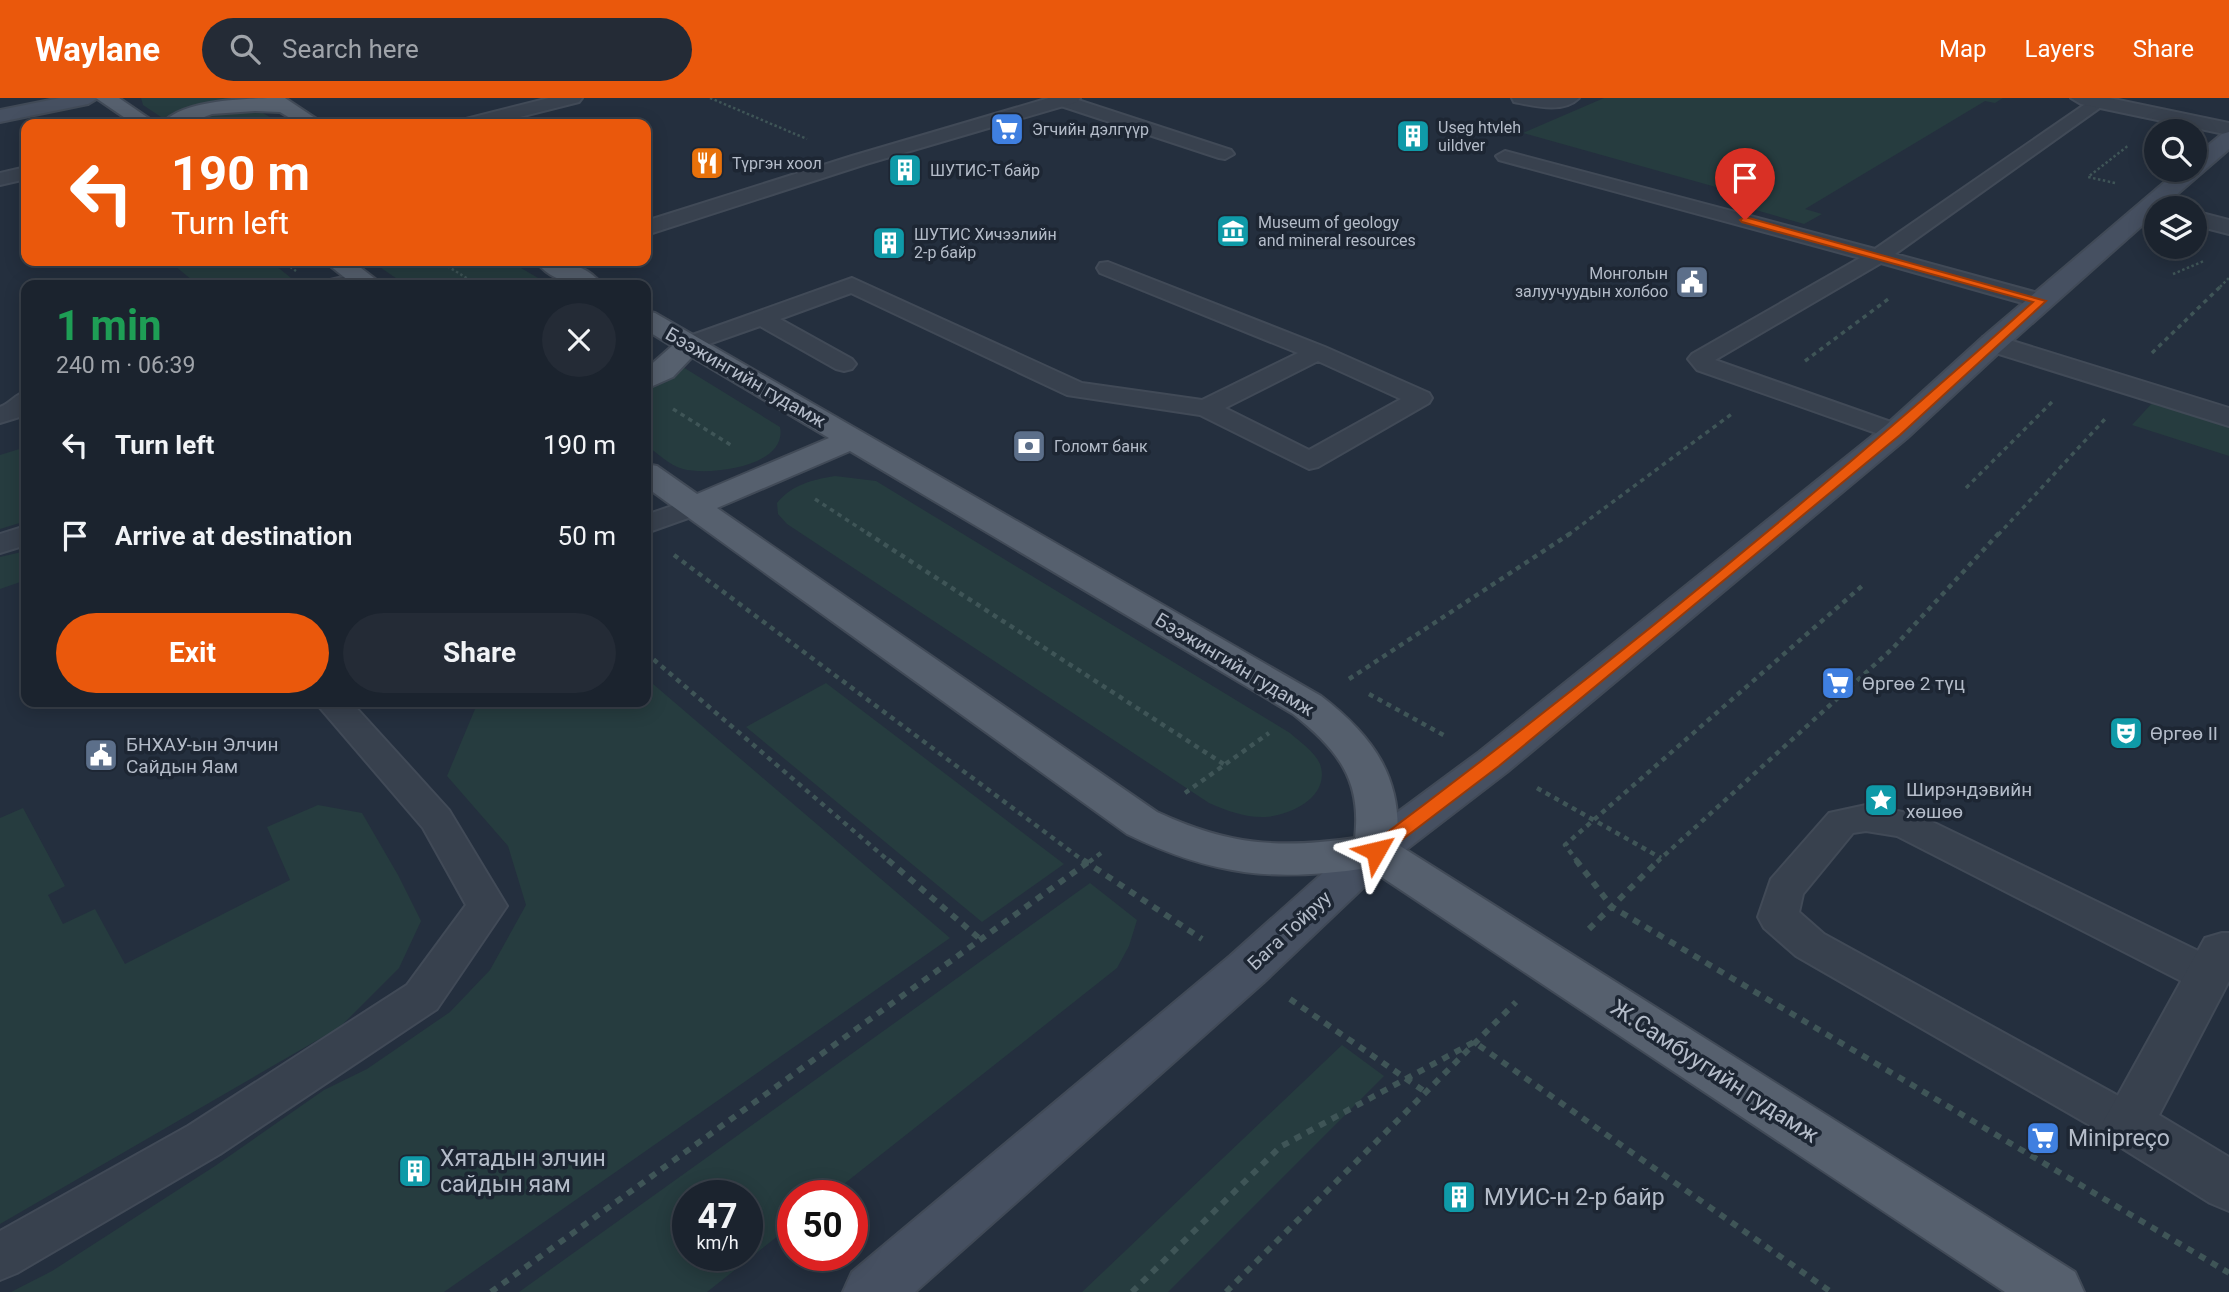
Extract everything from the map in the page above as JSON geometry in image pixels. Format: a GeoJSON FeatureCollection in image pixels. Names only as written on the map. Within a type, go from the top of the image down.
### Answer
{"type":"FeatureCollection","features":[{"type":"Feature","properties":{"kind":"main road"},"geometry":{"type":"LineString","coordinates":[[0,116],[88,98]]}},
{"type":"Feature","properties":{"kind":"main road"},"geometry":{"type":"LineString","coordinates":[[106,98],[139,119]]}},
{"type":"Feature","properties":{"kind":"main road"},"geometry":{"type":"LineString","coordinates":[[181,119],[212,109],[277,102],[306,119]]}},
{"type":"Feature","properties":{"kind":"main road","name":"Бага Тойруу"},"geometry":{"type":"LineString","coordinates":[[2207,157],[2229,138]]}},
{"type":"Feature","properties":{"kind":"main road","name":"Бага Тойруу"},"geometry":{"type":"LineString","coordinates":[[2165,196],[2179,182]]}},
{"type":"Feature","properties":{"kind":"main road","name":"Бага Тойруу"},"geometry":{"type":"LineString","coordinates":[[872,1292],[1247,969],[1376,851],[1493,762],[1896,432],[2040,301],[2144,215]]}},
{"type":"Feature","properties":{"kind":"main road"},"geometry":{"type":"LineString","coordinates":[[341,266],[353,280]]}},
{"type":"Feature","properties":{"kind":"main road"},"geometry":{"type":"LineString","coordinates":[[557,266],[580,280]]}},
{"type":"Feature","properties":{"kind":"main road","name":"Бээжингийн гудамж"},"geometry":{"type":"LineString","coordinates":[[651,322],[1307,705],[1342,734],[1368,770],[1378,811],[1376,851]]}},
{"type":"Feature","properties":{"kind":"main road"},"geometry":{"type":"LineString","coordinates":[[651,378],[663,371],[689,344]]}},
{"type":"Feature","properties":{"kind":"main road"},"geometry":{"type":"LineString","coordinates":[[695,506],[853,439]]}},
{"type":"Feature","properties":{"kind":"main road"},"geometry":{"type":"LineString","coordinates":[[651,476],[1142,823],[1170,837],[1200,847],[1259,861],[1289,862],[1376,851]]}},
{"type":"Feature","properties":{"kind":"main road","name":"Ж.Самбуугийн гудамж"},"geometry":{"type":"LineString","coordinates":[[1376,851],[2055,1292]]}},
{"type":"Feature","properties":{"kind":"street"},"geometry":{"type":"LineString","coordinates":[[489,119],[572,98]]}},
{"type":"Feature","properties":{"kind":"street"},"geometry":{"type":"LineString","coordinates":[[651,226],[859,160],[1065,99]]}},
{"type":"Feature","properties":{"kind":"street"},"geometry":{"type":"LineString","coordinates":[[2090,100],[2229,130]]}},
{"type":"Feature","properties":{"kind":"street"},"geometry":{"type":"LineString","coordinates":[[2207,221],[2229,227]]}},
{"type":"Feature","properties":{"kind":"street"},"geometry":{"type":"LineString","coordinates":[[1993,343],[2127,389],[2229,417]]}},
{"type":"Feature","properties":{"kind":"street"},"geometry":{"type":"LineString","coordinates":[[2218,963],[2128,1124],[2229,1186]]}},
{"type":"Feature","properties":{"kind":"lane"},"geometry":{"type":"LineString","coordinates":[[1520,98],[1537,102],[1563,102],[1571,98]]}},
{"type":"Feature","properties":{"kind":"lane"},"geometry":{"type":"LineString","coordinates":[[1065,99],[1225,154]]}},
{"type":"Feature","properties":{"kind":"lane"},"geometry":{"type":"LineString","coordinates":[[1896,432],[1705,365],[1700,359],[1878,256],[2090,100]]}},
{"type":"Feature","properties":{"kind":"lane"},"geometry":{"type":"LineString","coordinates":[[1505,156],[2040,301]]}},
{"type":"Feature","properties":{"kind":"lane"},"geometry":{"type":"LineString","coordinates":[[0,179],[21,174]]}},
{"type":"Feature","properties":{"kind":"lane"},"geometry":{"type":"LineString","coordinates":[[689,344],[852,285],[1076,390],[1206,408],[1310,461],[1420,398],[1317,352],[1108,268]]}},
{"type":"Feature","properties":{"kind":"lane"},"geometry":{"type":"LineString","coordinates":[[762,318],[844,364]]}},
{"type":"Feature","properties":{"kind":"lane"},"geometry":{"type":"LineString","coordinates":[[1206,408],[1317,352]]}},
{"type":"Feature","properties":{"kind":"lane"},"geometry":{"type":"LineString","coordinates":[[0,415],[18,409],[21,405]]}},
{"type":"Feature","properties":{"kind":"lane"},"geometry":{"type":"LineString","coordinates":[[651,523],[695,506]]}},
{"type":"Feature","properties":{"kind":"lane"},"geometry":{"type":"LineString","coordinates":[[0,544],[21,537]]}},
{"type":"Feature","properties":{"kind":"lane"},"geometry":{"type":"LineString","coordinates":[[0,1257],[204,1140],[422,997],[487,906],[436,819],[335,707]]}},
{"type":"Feature","properties":{"kind":"lane"},"geometry":{"type":"LineString","coordinates":[[2128,1124],[1810,945],[1778,917],[1785,890],[1842,822],[1866,818],[1905,824],[2218,963]]}},
{"type":"Feature","properties":{"kind":"path"},"geometry":{"type":"LineString","coordinates":[[710,98],[859,160]]}},
{"type":"Feature","properties":{"kind":"path"},"geometry":{"type":"LineString","coordinates":[[2173,274],[2211,257]]}},
{"type":"Feature","properties":{"kind":"path"},"geometry":{"type":"LineString","coordinates":[[447,266],[470,280]]}},
{"type":"Feature","properties":{"kind":"path"},"geometry":{"type":"LineString","coordinates":[[491,1292],[1307,705],[1571,533],[1929,269]]}},
{"type":"Feature","properties":{"kind":"path"},"geometry":{"type":"LineString","coordinates":[[1226,1292],[1424,1091],[1661,858],[1893,648],[2114,409],[2135,370],[2229,278]]}},
{"type":"Feature","properties":{"kind":"path"},"geometry":{"type":"LineString","coordinates":[[1966,488],[2067,386],[2127,389]]}},
{"type":"Feature","properties":{"kind":"path"},"geometry":{"type":"LineString","coordinates":[[667,405],[1225,765]]}},
{"type":"Feature","properties":{"kind":"path"},"geometry":{"type":"LineString","coordinates":[[668,550],[1087,863],[1424,1091]]}},
{"type":"Feature","properties":{"kind":"path"},"geometry":{"type":"LineString","coordinates":[[1862,586],[1565,845],[1612,907],[2229,1273]]}},
{"type":"Feature","properties":{"kind":"path"},"geometry":{"type":"LineString","coordinates":[[651,657],[981,939]]}},
{"type":"Feature","properties":{"kind":"path"},"geometry":{"type":"LineString","coordinates":[[1132,1292],[1280,1147],[1475,1042]]}},
{"type":"Feature","properties":{"kind":"path"},"geometry":{"type":"LineString","coordinates":[[1475,1042],[1830,1292]]}},
{"type":"Feature","properties":{"kind":"green space"},"geometry":{"type":"Polygon","coordinates":[[[141,98],[239,98],[247,103],[176,119],[164,119],[143,105],[141,98]]]}},
{"type":"Feature","properties":{"kind":"green space"},"geometry":{"type":"Polygon","coordinates":[[[1604,98],[2003,98],[1995,103],[1985,101],[1805,209],[1822,214],[1804,224],[1735,204],[1748,196],[1523,133],[1604,98]]]}},
{"type":"Feature","properties":{"kind":"green space"},"geometry":{"type":"Polygon","coordinates":[[[257,110],[274,119],[192,119],[208,112],[257,110]]]}},
{"type":"Feature","properties":{"kind":"green space"},"geometry":{"type":"Polygon","coordinates":[[[175,266],[276,266],[294,280],[192,280],[175,266]]]}},
{"type":"Feature","properties":{"kind":"green space"},"geometry":{"type":"Polygon","coordinates":[[[378,266],[518,266],[541,280],[399,280],[378,266]]]}},
{"type":"Feature","properties":{"kind":"green space"},"geometry":{"type":"Polygon","coordinates":[[[678,364],[780,427],[779,441],[772,451],[760,460],[744,466],[695,471],[673,465],[651,449],[651,386],[678,364]]]}},
{"type":"Feature","properties":{"kind":"green space"},"geometry":{"type":"Polygon","coordinates":[[[2154,401],[2229,425],[2229,456],[2132,425],[2154,401]]]}},
{"type":"Feature","properties":{"kind":"green space"},"geometry":{"type":"Polygon","coordinates":[[[21,449],[21,523],[0,529],[0,455],[21,449]]]}},
{"type":"Feature","properties":{"kind":"green space"},"geometry":{"type":"Polygon","coordinates":[[[835,476],[876,481],[1290,733],[1311,751],[1320,764],[1322,775],[1315,794],[1297,808],[1266,817],[1237,813],[1209,803],[787,524],[778,514],[777,503],[796,487],[835,476]]]}},
{"type":"Feature","properties":{"kind":"green space"},"geometry":{"type":"Polygon","coordinates":[[[21,552],[21,582],[0,589],[0,557],[21,552]]]}},
{"type":"Feature","properties":{"kind":"green space"},"geometry":{"type":"Polygon","coordinates":[[[651,682],[950,938],[444,1292],[11,1292],[52,1271],[215,1166],[324,1090],[367,1069],[450,1012],[490,970],[526,905],[508,846],[447,776],[476,707],[651,707],[651,682]]]}},
{"type":"Feature","properties":{"kind":"green space"},"geometry":{"type":"Polygon","coordinates":[[[826,683],[1064,864],[982,922],[746,727],[826,683]]]}},
{"type":"Feature","properties":{"kind":"green space"},"geometry":{"type":"Polygon","coordinates":[[[318,805],[362,813],[421,921],[399,968],[340,1027],[0,1224],[0,818],[23,808],[65,886],[48,895],[63,924],[95,909],[125,964],[290,880],[267,827],[318,805]]]}},
{"type":"Feature","properties":{"kind":"green space"},"geometry":{"type":"Polygon","coordinates":[[[1090,883],[1137,920],[1129,946],[1117,968],[849,1180],[777,1180],[777,1237],[763,1248],[763,1180],[675,1180],[1090,883]]]}},
{"type":"Feature","properties":{"kind":"green space"},"geometry":{"type":"Polygon","coordinates":[[[1342,1045],[1384,1076],[1168,1292],[1082,1292],[1342,1045]]]}},
{"type":"Feature","properties":{"kind":"green space"},"geometry":{"type":"Polygon","coordinates":[[[672,1182],[672,1271],[734,1271],[707,1292],[519,1292],[672,1182]]]}},
{"type":"Feature","properties":{"kind":"place","name":"Эгчийн дэлгүүр"},"geometry":{"type":"Point","coordinates":[1007,129]}},
{"type":"Feature","properties":{"kind":"place","name":"Useg htvleh uildver"},"geometry":{"type":"Point","coordinates":[1413,136]}},
{"type":"Feature","properties":{"kind":"place","name":"Түргэн хоол"},"geometry":{"type":"Point","coordinates":[707,163]}},
{"type":"Feature","properties":{"kind":"place","name":"ШУТИС-Т байр"},"geometry":{"type":"Point","coordinates":[905,170]}},
{"type":"Feature","properties":{"kind":"place","name":"Museum of geology and mineral resources"},"geometry":{"type":"Point","coordinates":[1233,231]}},
{"type":"Feature","properties":{"kind":"place","name":"ШУТИС Хичээлийн 2-р байр"},"geometry":{"type":"Point","coordinates":[889,243]}},
{"type":"Feature","properties":{"kind":"place","name":"Монголын залуучуудын холбоо"},"geometry":{"type":"Point","coordinates":[1692,282]}},
{"type":"Feature","properties":{"kind":"place","name":"Голомт банк"},"geometry":{"type":"Point","coordinates":[1029,446]}},
{"type":"Feature","properties":{"kind":"place","name":"Өргөө 2 түц"},"geometry":{"type":"Point","coordinates":[1838,683]}},
{"type":"Feature","properties":{"kind":"place","name":"Өргөө II"},"geometry":{"type":"Point","coordinates":[2126,733]}},
{"type":"Feature","properties":{"kind":"place","name":"БНХАУ-ын Элчин Сайдын Яам"},"geometry":{"type":"Point","coordinates":[101,755]}},
{"type":"Feature","properties":{"kind":"place","name":"Ширэндэвийн хөшөө"},"geometry":{"type":"Point","coordinates":[1881,800]}},
{"type":"Feature","properties":{"kind":"place","name":"Minipreço"},"geometry":{"type":"Point","coordinates":[2043,1138]}},
{"type":"Feature","properties":{"kind":"place","name":"Хятадын элчин сайдын яам"},"geometry":{"type":"Point","coordinates":[415,1171]}},
{"type":"Feature","properties":{"kind":"place","name":"МУИС-н 2-р байр"},"geometry":{"type":"Point","coordinates":[1459,1197]}},
{"type":"Feature","properties":{"kind":"route"},"geometry":{"type":"LineString","coordinates":[[1376,851],[1493,762],[1896,432],[2040,301],[1745,220]]}}]}
